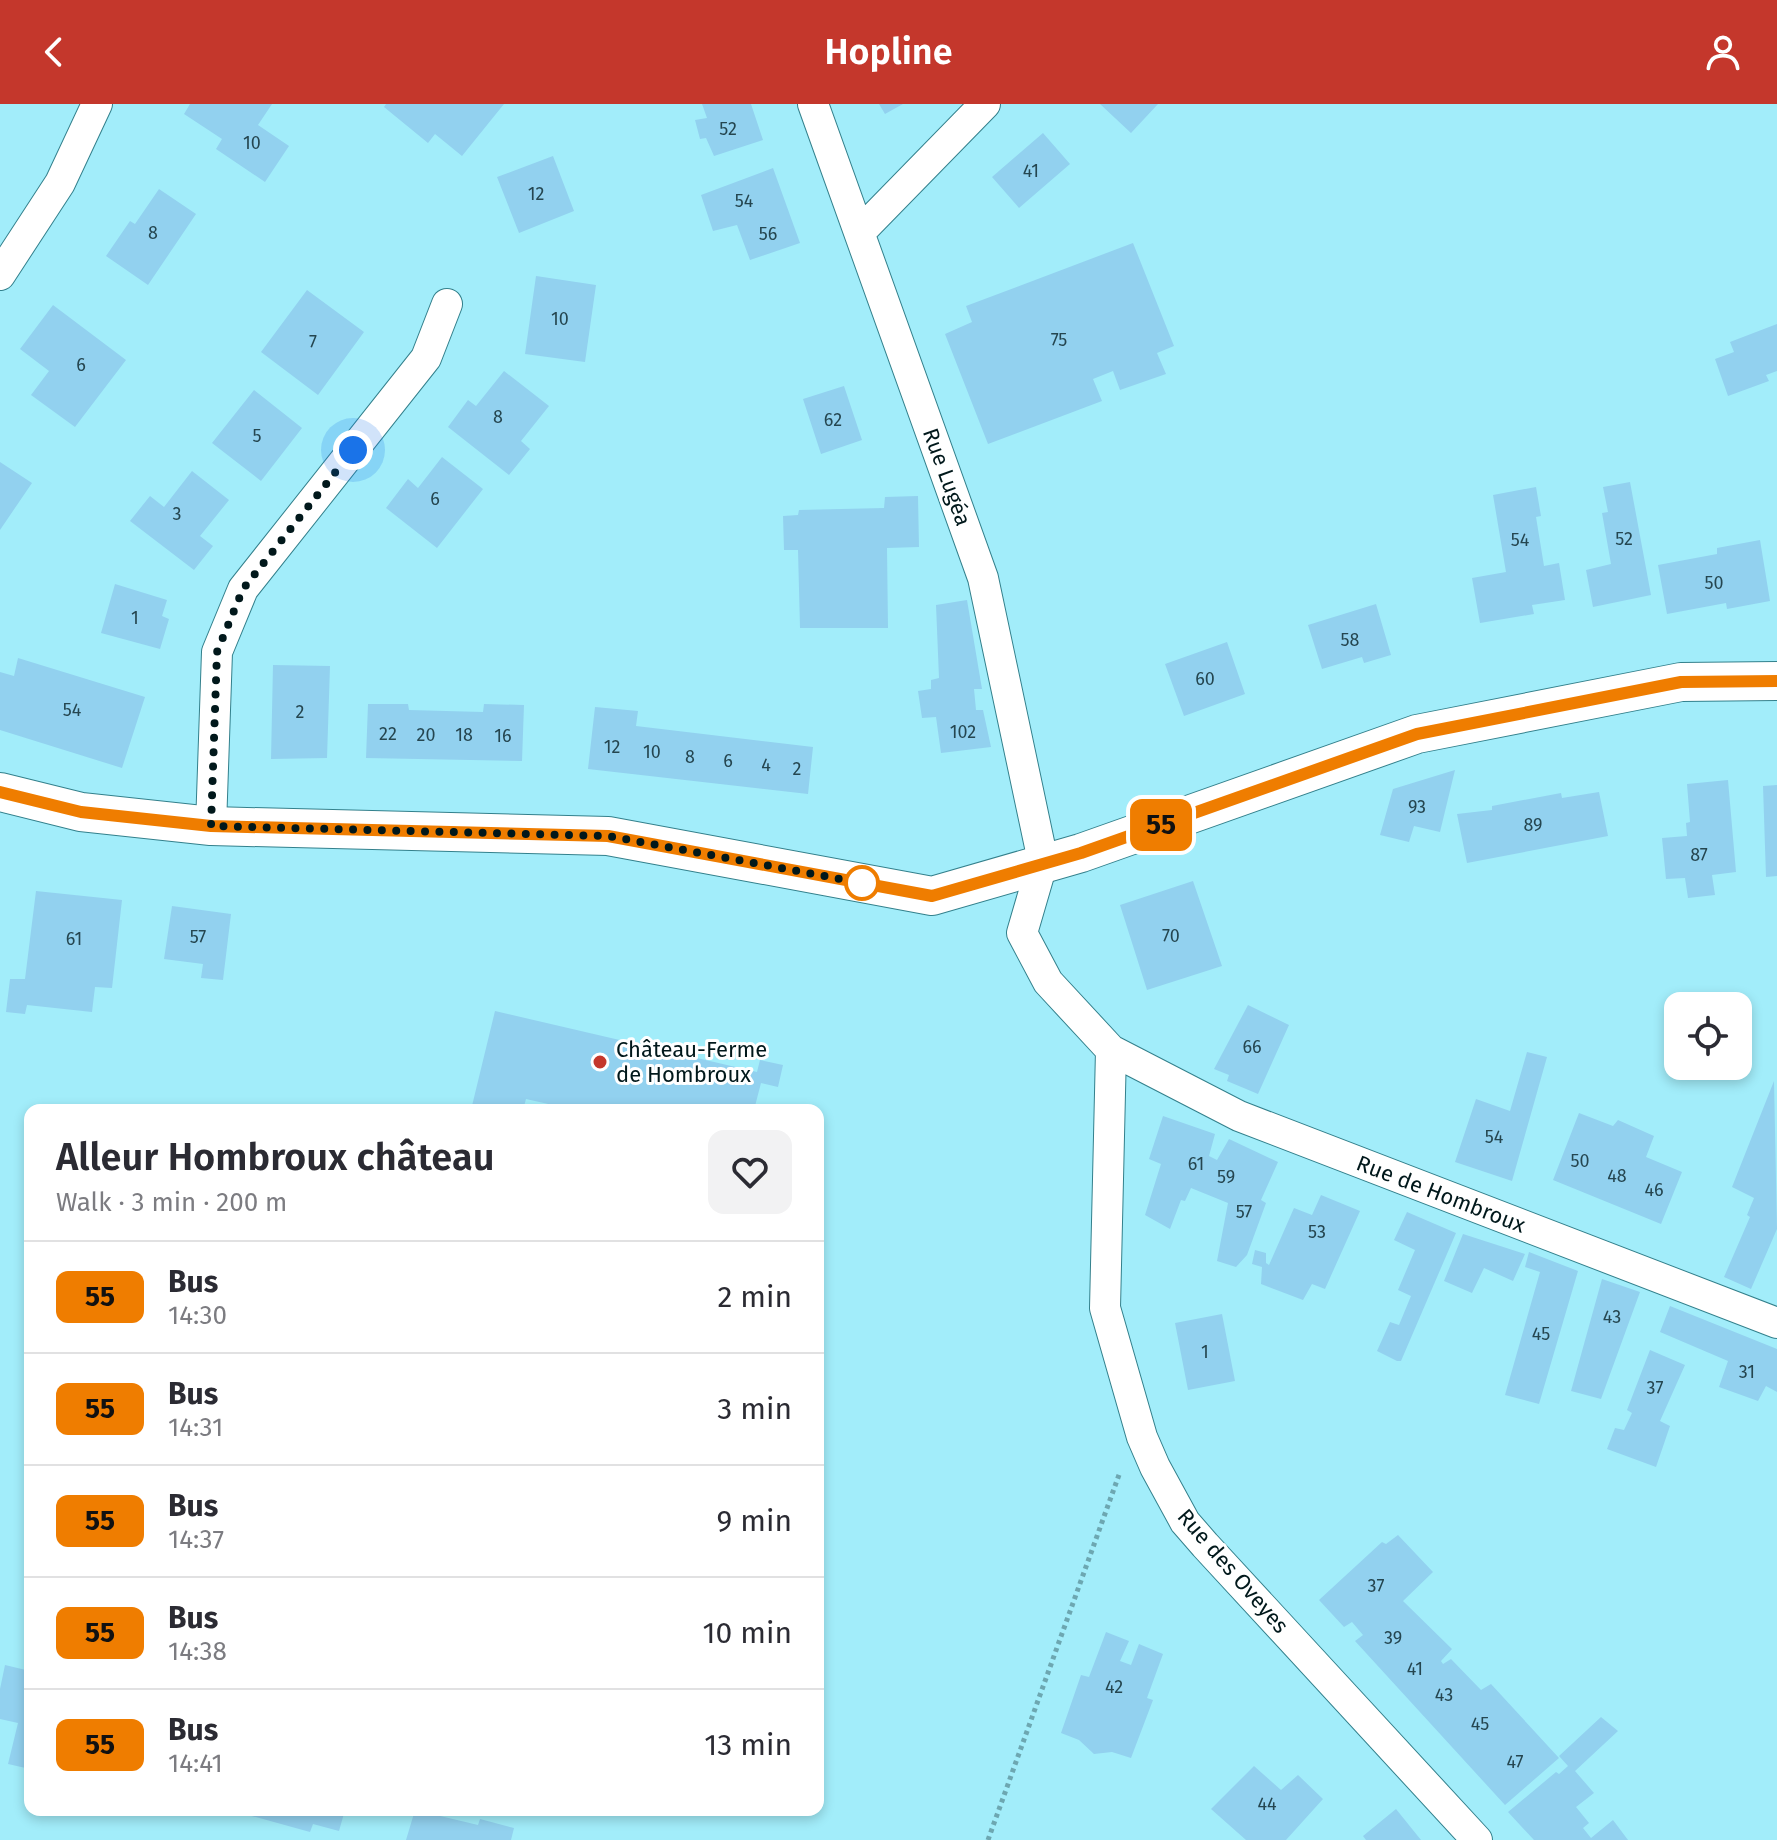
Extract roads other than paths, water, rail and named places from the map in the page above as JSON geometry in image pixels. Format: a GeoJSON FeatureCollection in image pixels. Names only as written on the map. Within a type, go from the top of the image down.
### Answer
{"type":"FeatureCollection","features":[{"type":"Feature","properties":{"kind":"street"},"geometry":{"type":"LineString","coordinates":[[0,275],[60,183],[97,104]]}},
{"type":"Feature","properties":{"kind":"street","name":"Rue Lugéa"},"geometry":{"type":"LineString","coordinates":[[813,104],[983,578],[1043,861]]}},
{"type":"Feature","properties":{"kind":"street"},"geometry":{"type":"LineString","coordinates":[[860,232],[985,104]]}},
{"type":"Feature","properties":{"kind":"street"},"geometry":{"type":"LineString","coordinates":[[211,826],[217,652],[243,589],[426,358],[447,304]]}},
{"type":"Feature","properties":{"kind":"street"},"geometry":{"type":"LineString","coordinates":[[0,792],[81,812],[211,826],[608,836],[932,896],[1043,861],[1081,853],[1417,734],[1681,682],[1777,681]]}},
{"type":"Feature","properties":{"kind":"street","name":"Rue de Hombroux"},"geometry":{"type":"LineString","coordinates":[[1043,861],[1022,933],[1048,982],[1111,1050],[1239,1116],[1777,1323]]}},
{"type":"Feature","properties":{"kind":"street","name":"Rue des Oveyes"},"geometry":{"type":"LineString","coordinates":[[1111,1050],[1105,1308],[1142,1437],[1185,1522],[1477,1840]]}},
{"type":"Feature","properties":{"kind":"place","name":"Château-Ferme de Hombroux"},"geometry":{"type":"Point","coordinates":[600,1062]}}]}
